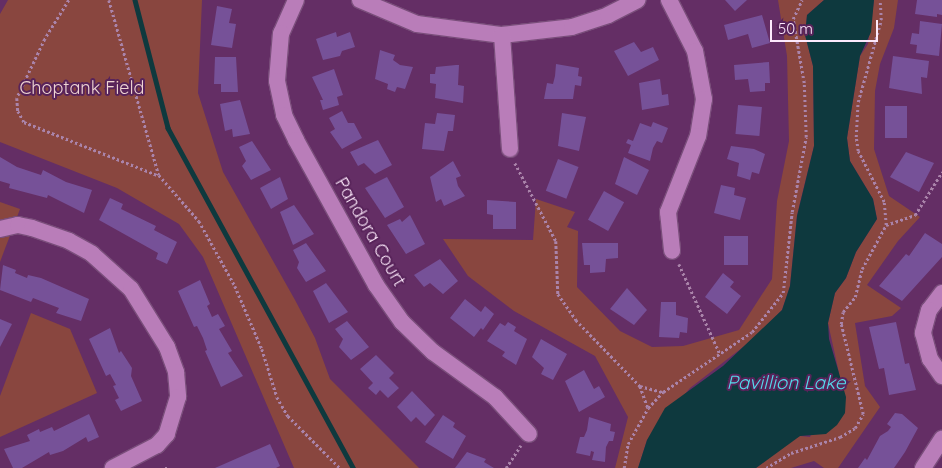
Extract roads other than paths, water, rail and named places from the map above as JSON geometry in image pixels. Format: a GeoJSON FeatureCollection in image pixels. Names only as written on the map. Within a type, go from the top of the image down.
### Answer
{"type":"FeatureCollection","features":[{"type":"Feature","properties":{"kind":"street","name":"Pandora Court"},"geometry":{"type":"LineString","coordinates":[[296,0],[281,33],[277,81],[284,115],[296,140],[376,285],[402,322],[434,352],[496,397],[528,434]]}},
{"type":"Feature","properties":{"kind":"street"},"geometry":{"type":"LineString","coordinates":[[360,0],[417,24],[502,35],[572,27],[608,16],[638,0]]}},
{"type":"Feature","properties":{"kind":"street"},"geometry":{"type":"LineString","coordinates":[[670,0],[695,51],[704,99],[698,136],[668,212],[672,251]]}},
{"type":"Feature","properties":{"kind":"street"},"geometry":{"type":"LineString","coordinates":[[502,35],[510,149]]}},
{"type":"Feature","properties":{"kind":"street"},"geometry":{"type":"LineString","coordinates":[[0,229],[18,225],[32,228],[69,241],[92,254],[131,289],[167,347],[176,372],[178,397],[166,434],[157,445],[113,468]]}},
{"type":"Feature","properties":{"kind":"street"},"geometry":{"type":"LineString","coordinates":[[942,294],[929,310],[923,333],[930,359],[942,376]]}},
{"type":"Feature","properties":{"kind":"street"},"geometry":{"type":"LineString","coordinates":[[923,468],[942,439]]}},
{"type":"Feature","properties":{"kind":"water","name":"Pavillion Lake"},"geometry":{"type":"Polygon","coordinates":[[[824,0],[874,0],[871,32],[860,56],[847,138],[850,161],[873,199],[877,219],[856,252],[846,278],[835,293],[828,323],[829,339],[846,397],[845,413],[837,425],[826,434],[800,436],[756,468],[638,468],[647,440],[665,408],[723,366],[782,310],[790,286],[797,216],[814,146],[813,66],[805,35],[807,15],[824,0]]]}},
{"type":"Feature","properties":{"kind":"waterway"},"geometry":{"type":"LineString","coordinates":[[135,0],[168,128],[353,468]]}},
{"type":"Feature","properties":{"kind":"park label","name":"Choptank Field"},"geometry":{"type":"Point","coordinates":[82,88]}}]}
